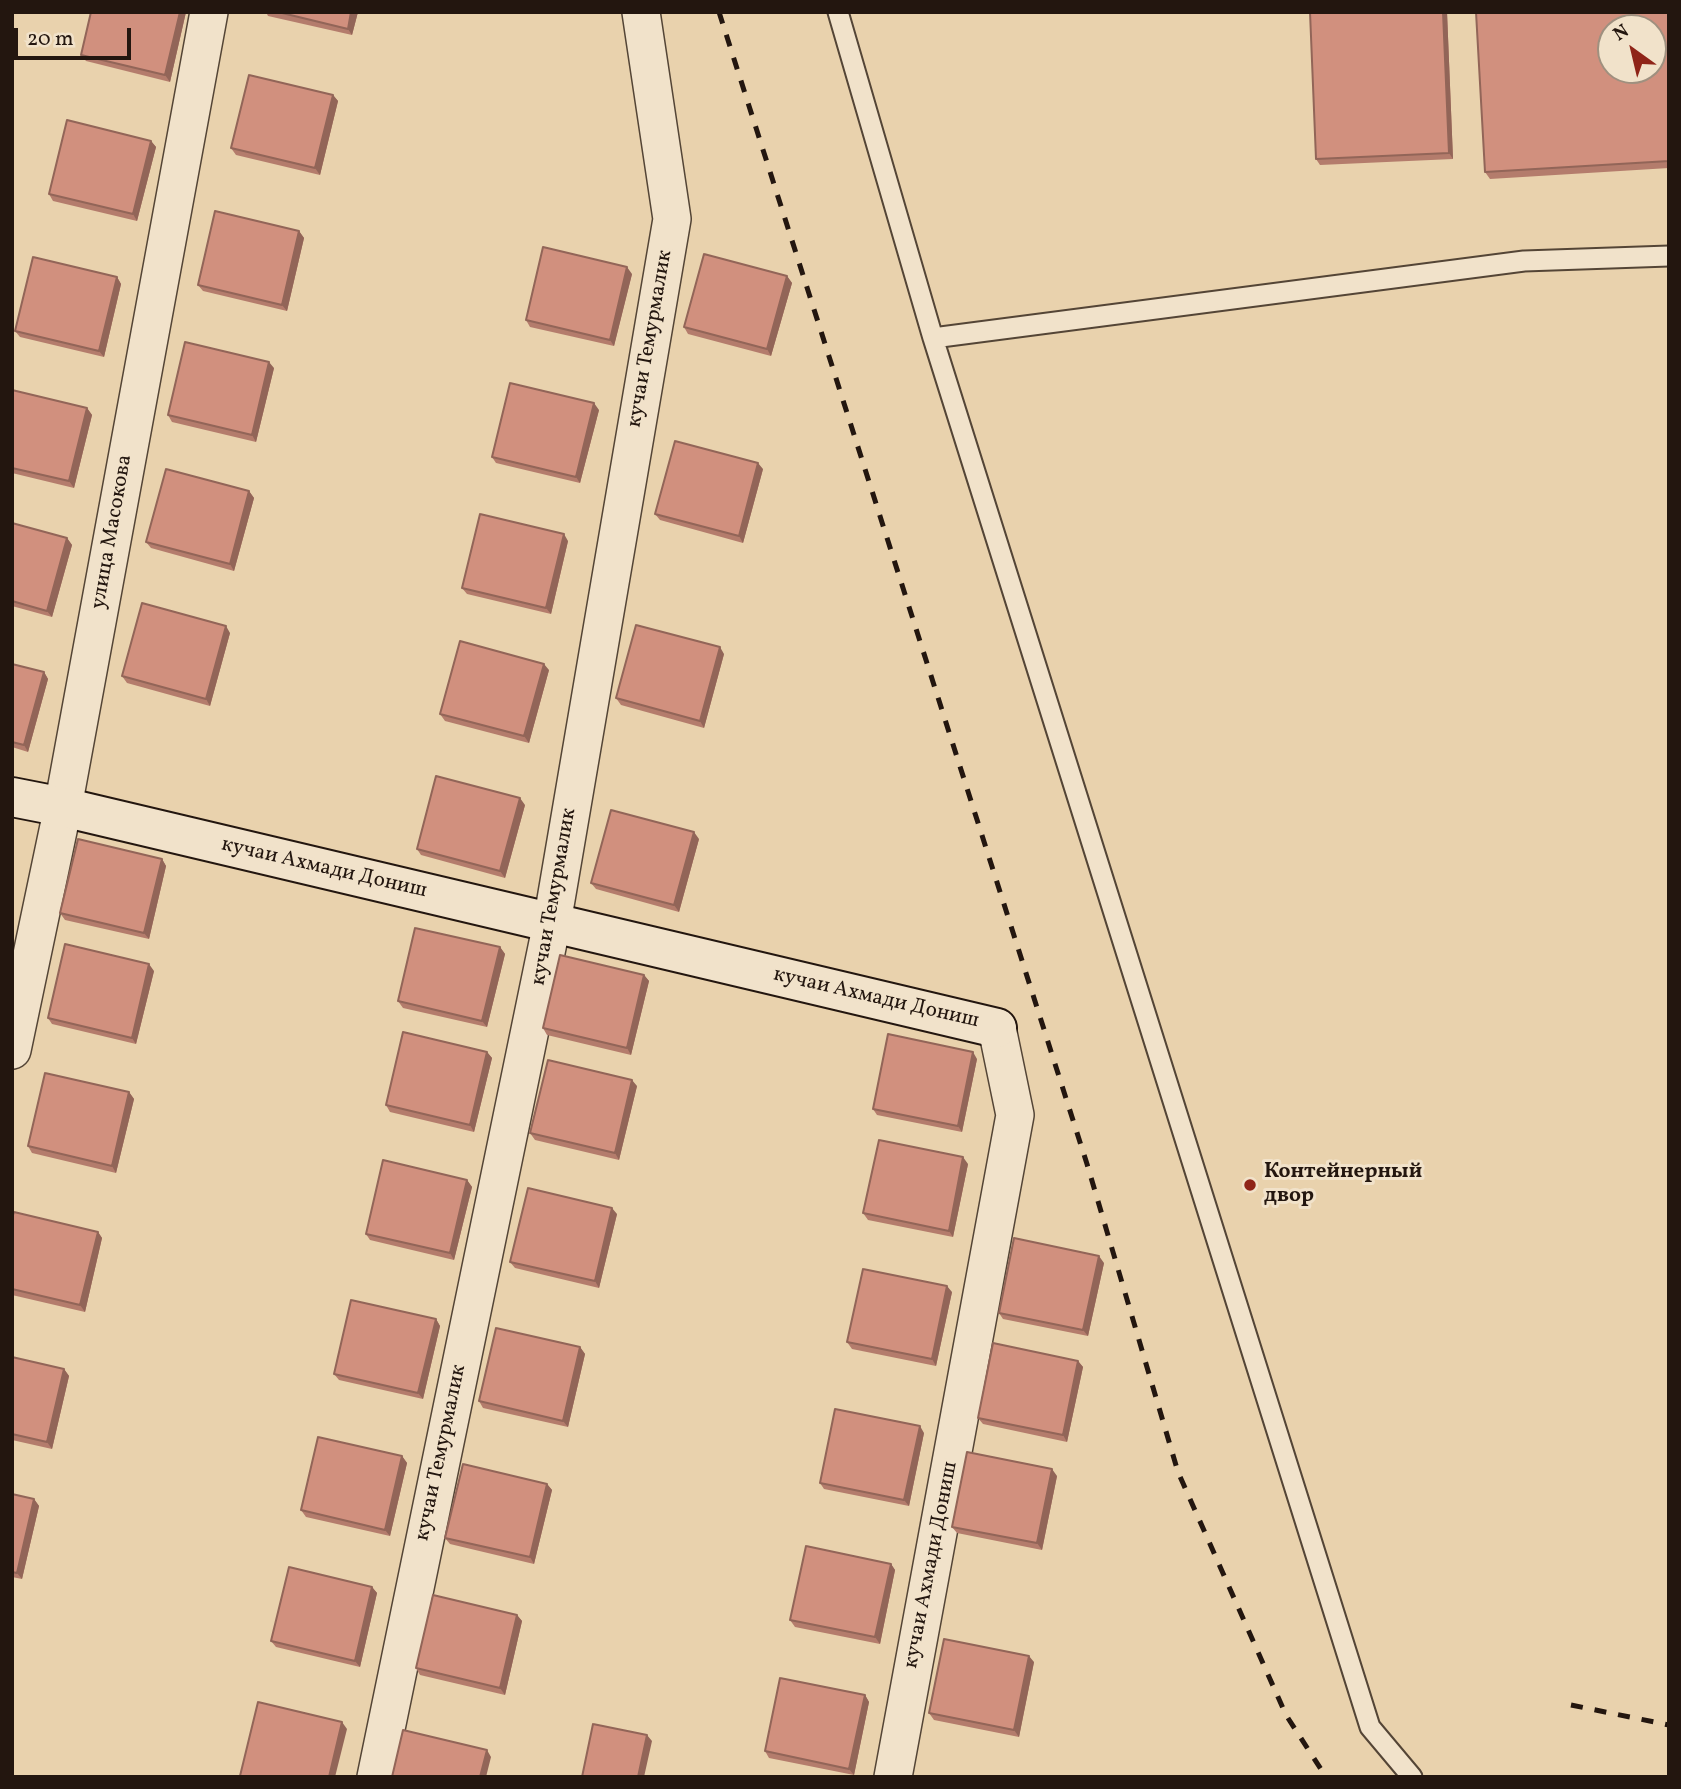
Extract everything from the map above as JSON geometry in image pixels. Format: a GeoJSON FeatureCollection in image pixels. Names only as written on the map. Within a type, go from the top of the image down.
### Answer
{"type":"FeatureCollection","features":[{"type":"Feature","properties":{"kind":"street","name":"улица Масокова"},"geometry":{"type":"LineString","coordinates":[[12,1050],[63,807],[209,12]]}},
{"type":"Feature","properties":{"kind":"street","name":"кучаи Темурмалик"},"geometry":{"type":"LineString","coordinates":[[376,1777],[552,923],[672,219],[641,12]]}},
{"type":"Feature","properties":{"kind":"street","name":"кучаи Ахмади Дониш"},"geometry":{"type":"LineString","coordinates":[[12,797],[998,1028],[1016,1115],[892,1777]]}},
{"type":"Feature","properties":{"kind":"lane"},"geometry":{"type":"LineString","coordinates":[[838,12],[933,338],[1370,1727],[1412,1777]]}},
{"type":"Feature","properties":{"kind":"lane"},"geometry":{"type":"LineString","coordinates":[[933,338],[1524,261],[1669,256]]}},
{"type":"Feature","properties":{"kind":"building"},"geometry":{"type":"Polygon","coordinates":[[[91,12],[180,12],[165,75],[81,55],[91,12]]]}},
{"type":"Feature","properties":{"kind":"building"},"geometry":{"type":"Polygon","coordinates":[[[278,12],[351,12],[348,29],[278,12]]]}},
{"type":"Feature","properties":{"kind":"building"},"geometry":{"type":"Polygon","coordinates":[[[1310,12],[1443,12],[1449,153],[1316,159],[1310,12]]]}},
{"type":"Feature","properties":{"kind":"building"},"geometry":{"type":"Polygon","coordinates":[[[1476,12],[1669,12],[1669,161],[1485,172],[1476,12]]]}},
{"type":"Feature","properties":{"kind":"building"},"geometry":{"type":"Polygon","coordinates":[[[249,75],[333,95],[315,168],[231,148],[249,75]]]}},
{"type":"Feature","properties":{"kind":"building"},"geometry":{"type":"Polygon","coordinates":[[[67,120],[151,141],[133,214],[49,194],[67,120]]]}},
{"type":"Feature","properties":{"kind":"building"},"geometry":{"type":"Polygon","coordinates":[[[215,211],[299,231],[282,305],[198,285],[215,211]]]}},
{"type":"Feature","properties":{"kind":"building"},"geometry":{"type":"Polygon","coordinates":[[[543,247],[627,267],[610,340],[526,320],[543,247]]]}},
{"type":"Feature","properties":{"kind":"building"},"geometry":{"type":"Polygon","coordinates":[[[704,254],[787,276],[767,349],[684,327],[704,254]]]}},
{"type":"Feature","properties":{"kind":"building"},"geometry":{"type":"Polygon","coordinates":[[[33,257],[117,277],[99,351],[15,331],[33,257]]]}},
{"type":"Feature","properties":{"kind":"building"},"geometry":{"type":"Polygon","coordinates":[[[185,342],[269,362],[252,435],[168,415],[185,342]]]}},
{"type":"Feature","properties":{"kind":"building"},"geometry":{"type":"Polygon","coordinates":[[[510,383],[594,403],[576,477],[492,457],[510,383]]]}},
{"type":"Feature","properties":{"kind":"building"},"geometry":{"type":"Polygon","coordinates":[[[12,390],[87,408],[69,481],[12,468],[12,390]]]}},
{"type":"Feature","properties":{"kind":"building"},"geometry":{"type":"Polygon","coordinates":[[[675,441],[758,463],[739,536],[655,514],[675,441]]]}},
{"type":"Feature","properties":{"kind":"building"},"geometry":{"type":"Polygon","coordinates":[[[166,469],[249,491],[230,564],[146,542],[166,469]]]}},
{"type":"Feature","properties":{"kind":"building"},"geometry":{"type":"Polygon","coordinates":[[[480,514],[564,534],[546,608],[462,588],[480,514]]]}},
{"type":"Feature","properties":{"kind":"building"},"geometry":{"type":"Polygon","coordinates":[[[12,523],[67,538],[47,611],[12,601],[12,523]]]}},
{"type":"Feature","properties":{"kind":"building"},"geometry":{"type":"Polygon","coordinates":[[[142,603],[226,626],[206,699],[122,676],[142,603]]]}},
{"type":"Feature","properties":{"kind":"building"},"geometry":{"type":"Polygon","coordinates":[[[636,625],[720,647],[700,721],[616,698],[636,625]]]}},
{"type":"Feature","properties":{"kind":"building"},"geometry":{"type":"Polygon","coordinates":[[[460,641],[544,664],[524,736],[440,714],[460,641]]]}},
{"type":"Feature","properties":{"kind":"building"},"geometry":{"type":"Polygon","coordinates":[[[12,664],[44,672],[24,745],[12,742],[12,664]]]}},
{"type":"Feature","properties":{"kind":"building"},"geometry":{"type":"Polygon","coordinates":[[[436,776],[520,798],[500,871],[417,849],[436,776]]]}},
{"type":"Feature","properties":{"kind":"building"},"geometry":{"type":"Polygon","coordinates":[[[611,810],[694,832],[674,905],[591,883],[611,810]]]}},
{"type":"Feature","properties":{"kind":"building"},"geometry":{"type":"Polygon","coordinates":[[[78,839],[162,859],[144,933],[60,913],[78,839]]]}},
{"type":"Feature","properties":{"kind":"building"},"geometry":{"type":"Polygon","coordinates":[[[415,928],[500,947],[482,1021],[398,1001],[415,928]]]}},
{"type":"Feature","properties":{"kind":"building"},"geometry":{"type":"Polygon","coordinates":[[[65,944],[149,964],[132,1038],[48,1018],[65,944]]]}},
{"type":"Feature","properties":{"kind":"building"},"geometry":{"type":"Polygon","coordinates":[[[560,955],[644,975],[627,1048],[543,1028],[560,955]]]}},
{"type":"Feature","properties":{"kind":"building"},"geometry":{"type":"Polygon","coordinates":[[[403,1032],[487,1052],[470,1125],[386,1105],[403,1032]]]}},
{"type":"Feature","properties":{"kind":"building"},"geometry":{"type":"Polygon","coordinates":[[[888,1034],[973,1052],[958,1126],[873,1109],[888,1034]]]}},
{"type":"Feature","properties":{"kind":"building"},"geometry":{"type":"Polygon","coordinates":[[[548,1060],[632,1080],[615,1153],[530,1133],[548,1060]]]}},
{"type":"Feature","properties":{"kind":"building"},"geometry":{"type":"Polygon","coordinates":[[[45,1073],[129,1092],[112,1166],[28,1146],[45,1073]]]}},
{"type":"Feature","properties":{"kind":"building"},"geometry":{"type":"Polygon","coordinates":[[[879,1140],[963,1157],[949,1231],[863,1213],[879,1140]]]}},
{"type":"Feature","properties":{"kind":"building"},"geometry":{"type":"Polygon","coordinates":[[[383,1160],[467,1180],[450,1253],[366,1234],[383,1160]]]}},
{"type":"Feature","properties":{"kind":"building"},"geometry":{"type":"Polygon","coordinates":[[[528,1188],[612,1208],[595,1281],[510,1262],[528,1188]]]}},
{"type":"Feature","properties":{"kind":"building"},"geometry":{"type":"Polygon","coordinates":[[[14,1212],[98,1232],[80,1305],[12,1289],[14,1212]]]}},
{"type":"Feature","properties":{"kind":"building"},"geometry":{"type":"Polygon","coordinates":[[[1014,1238],[1099,1256],[1083,1330],[999,1313],[1014,1238]]]}},
{"type":"Feature","properties":{"kind":"building"},"geometry":{"type":"Polygon","coordinates":[[[863,1269],[947,1286],[932,1359],[847,1342],[863,1269]]]}},
{"type":"Feature","properties":{"kind":"building"},"geometry":{"type":"Polygon","coordinates":[[[351,1300],[436,1319],[418,1393],[334,1374],[351,1300]]]}},
{"type":"Feature","properties":{"kind":"building"},"geometry":{"type":"Polygon","coordinates":[[[496,1328],[580,1347],[563,1421],[479,1401],[496,1328]]]}},
{"type":"Feature","properties":{"kind":"building"},"geometry":{"type":"Polygon","coordinates":[[[993,1343],[1078,1361],[1063,1435],[978,1418],[993,1343]]]}},
{"type":"Feature","properties":{"kind":"building"},"geometry":{"type":"Polygon","coordinates":[[[12,1357],[64,1369],[47,1442],[12,1434],[12,1357]]]}},
{"type":"Feature","properties":{"kind":"building"},"geometry":{"type":"Polygon","coordinates":[[[835,1409],[920,1426],[904,1500],[820,1483],[835,1409]]]}},
{"type":"Feature","properties":{"kind":"building"},"geometry":{"type":"Polygon","coordinates":[[[318,1437],[402,1456],[385,1530],[301,1510],[318,1437]]]}},
{"type":"Feature","properties":{"kind":"building"},"geometry":{"type":"Polygon","coordinates":[[[967,1452],[1052,1469],[1037,1543],[952,1527],[967,1452]]]}},
{"type":"Feature","properties":{"kind":"building"},"geometry":{"type":"Polygon","coordinates":[[[463,1464],[547,1484],[530,1557],[445,1538],[463,1464]]]}},
{"type":"Feature","properties":{"kind":"building"},"geometry":{"type":"Polygon","coordinates":[[[12,1494],[34,1499],[17,1573],[12,1572],[12,1494]]]}},
{"type":"Feature","properties":{"kind":"building"},"geometry":{"type":"Polygon","coordinates":[[[806,1546],[891,1564],[875,1637],[790,1620],[806,1546]]]}},
{"type":"Feature","properties":{"kind":"building"},"geometry":{"type":"Polygon","coordinates":[[[289,1567],[372,1587],[355,1661],[271,1641],[289,1567]]]}},
{"type":"Feature","properties":{"kind":"building"},"geometry":{"type":"Polygon","coordinates":[[[433,1595],[517,1615],[500,1688],[416,1668],[433,1595]]]}},
{"type":"Feature","properties":{"kind":"building"},"geometry":{"type":"Polygon","coordinates":[[[944,1639],[1029,1656],[1014,1730],[929,1713],[944,1639]]]}},
{"type":"Feature","properties":{"kind":"building"},"geometry":{"type":"Polygon","coordinates":[[[780,1678],[865,1695],[849,1769],[765,1751],[780,1678]]]}},
{"type":"Feature","properties":{"kind":"building"},"geometry":{"type":"Polygon","coordinates":[[[258,1702],[342,1722],[329,1777],[240,1776],[258,1702]]]}},
{"type":"Feature","properties":{"kind":"building"},"geometry":{"type":"Polygon","coordinates":[[[593,1724],[647,1735],[638,1777],[582,1777],[593,1724]]]}},
{"type":"Feature","properties":{"kind":"building"},"geometry":{"type":"Polygon","coordinates":[[[403,1730],[487,1750],[480,1777],[392,1777],[403,1730]]]}},
{"type":"Feature","properties":{"kind":"railway"},"geometry":{"type":"LineString","coordinates":[[719,12],[1087,1164],[1178,1472],[1286,1715],[1326,1777]]}},
{"type":"Feature","properties":{"kind":"railway"},"geometry":{"type":"LineString","coordinates":[[1571,1705],[1669,1725]]}},
{"type":"Feature","properties":{"kind":"place","name":"Контейнерный двор"},"geometry":{"type":"Point","coordinates":[1250,1185]}}]}
